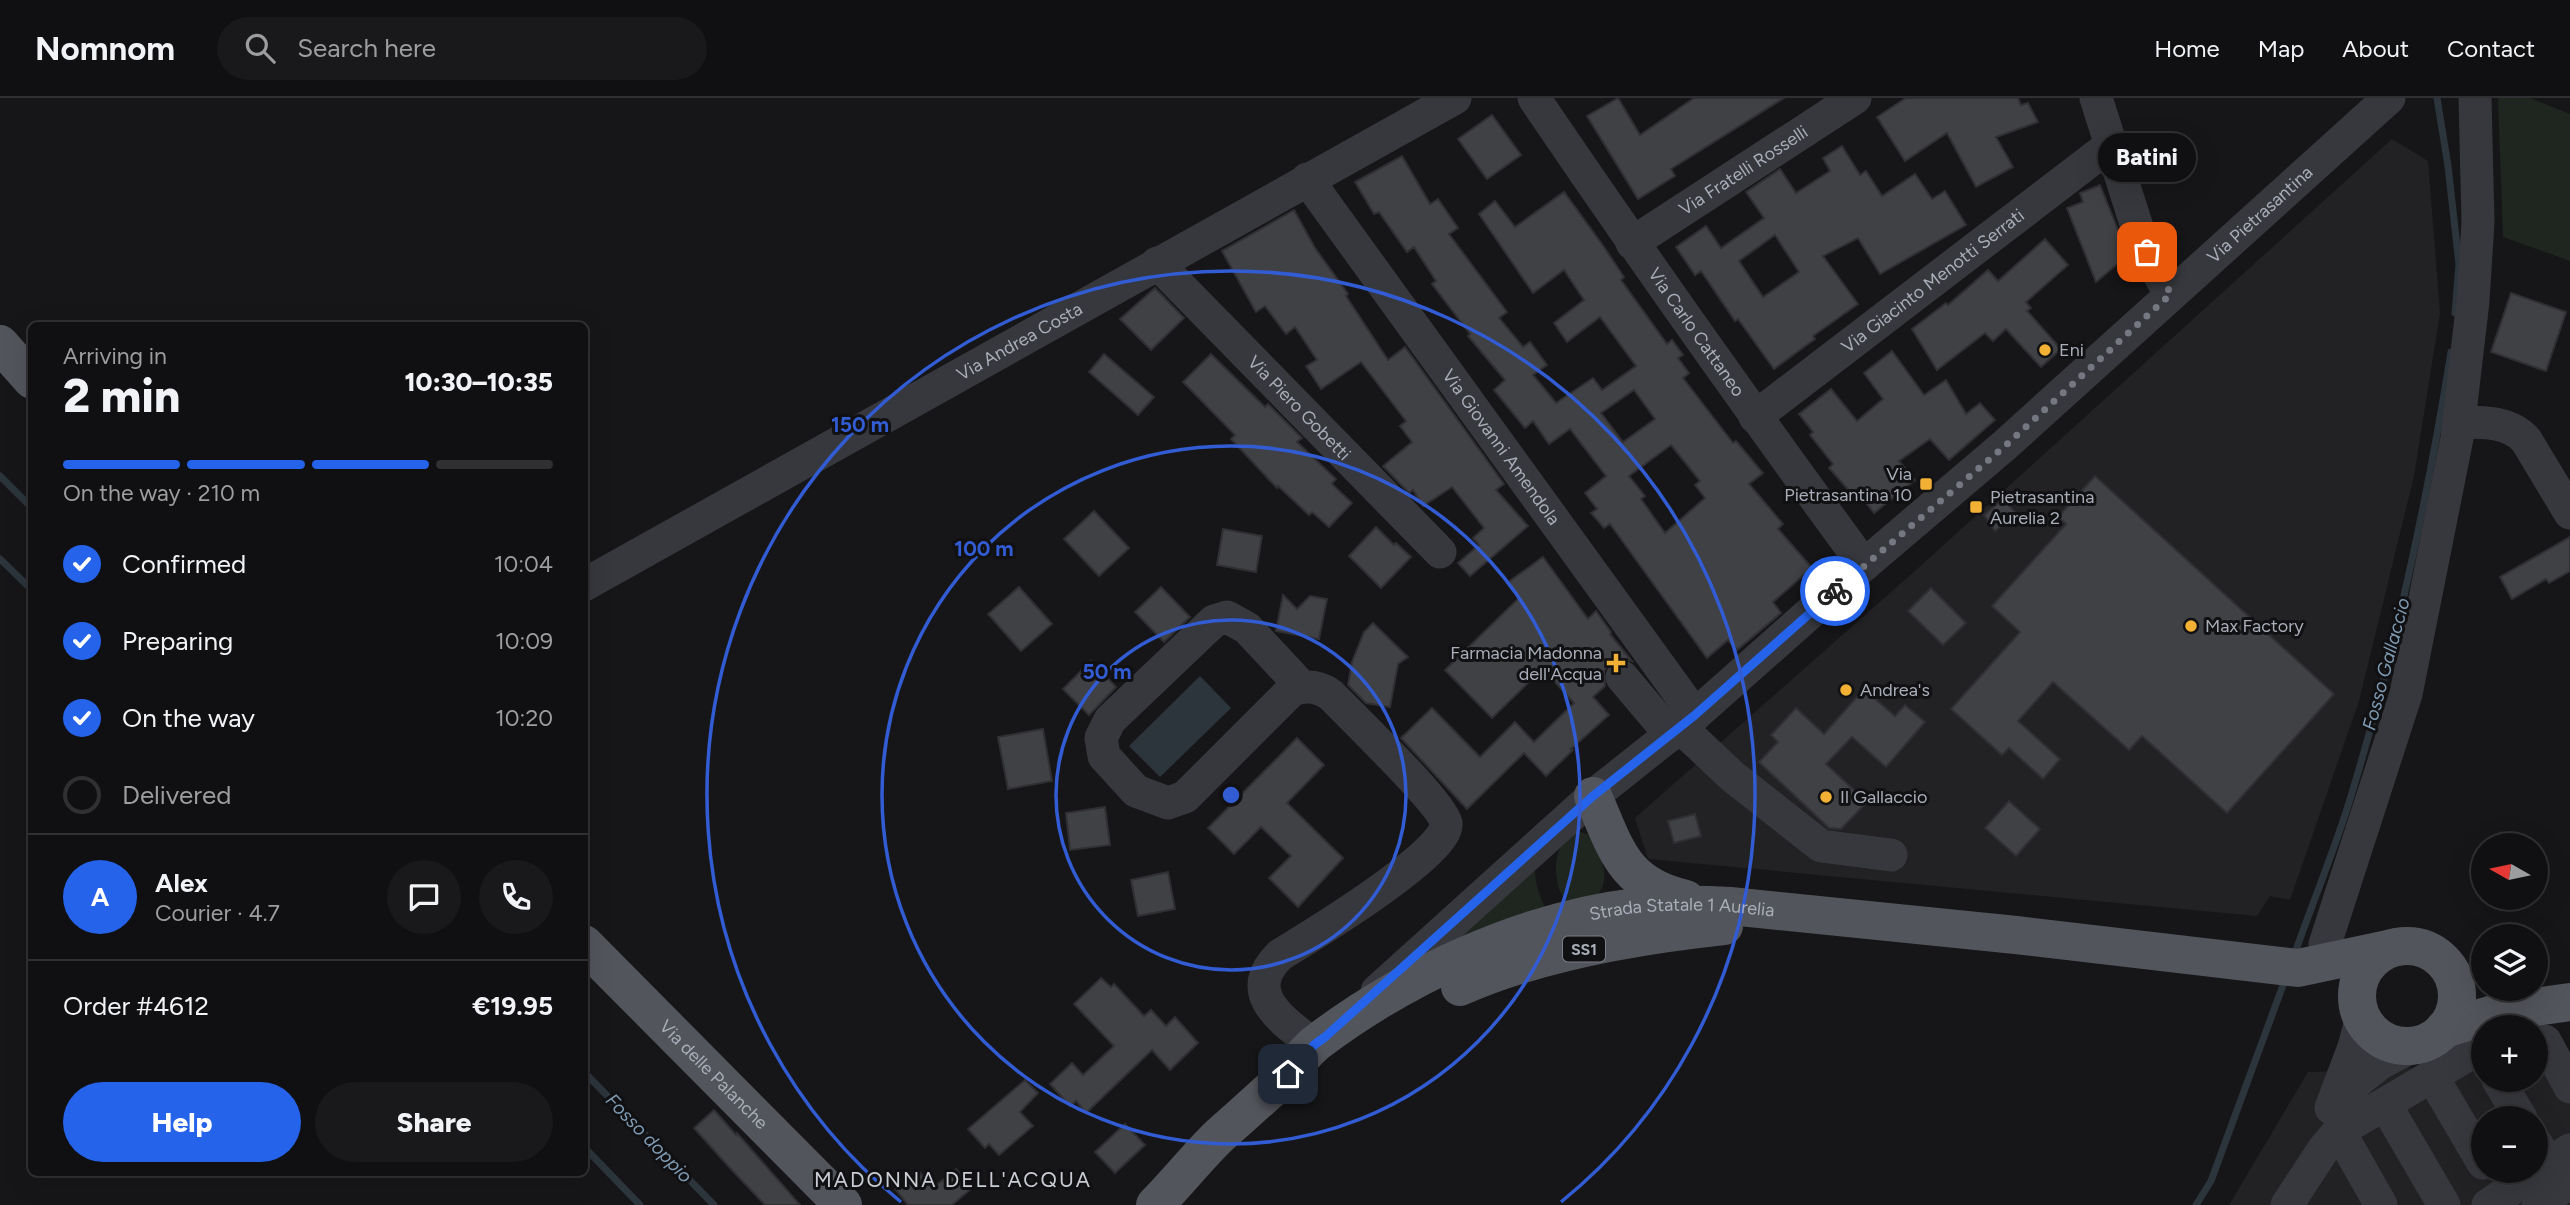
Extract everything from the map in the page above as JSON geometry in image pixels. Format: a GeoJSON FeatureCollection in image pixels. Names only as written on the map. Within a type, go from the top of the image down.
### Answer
{"type":"FeatureCollection","features":[{"type":"Feature","properties":{"kind":"main road"},"geometry":{"type":"LineString","coordinates":[[0,344],[28,376]]}},
{"type":"Feature","properties":{"kind":"main road"},"geometry":{"type":"LineString","coordinates":[[1593,796],[1615,848],[1638,879],[1668,895],[1715,905]]}},
{"type":"Feature","properties":{"kind":"main road","name":"Strada Statale 1 Aurelia"},"geometry":{"type":"LineString","coordinates":[[1155,1205],[1231,1126],[1320,1041],[1416,980],[1446,965],[1538,929],[1633,908],[1684,903],[1715,905],[2246,962],[2312,956]]}},
{"type":"Feature","properties":{"kind":"main road","name":"Strada Statale 1 Aurelia"},"geometry":{"type":"LineString","coordinates":[[1231,1126],[1362,1034],[1477,979],[1565,953],[1675,931],[1820,916]]}},
{"type":"Feature","properties":{"kind":"main road"},"geometry":{"type":"LineString","coordinates":[[2362,1017],[2358,999],[2363,973],[2374,959],[2397,947]]}},
{"type":"Feature","properties":{"kind":"main road","name":"SS1"},"geometry":{"type":"LineString","coordinates":[[2431,1050],[2390,1042],[2369,1028],[2362,1017],[2333,992],[2312,956],[2397,947],[2423,948],[2444,962],[2471,972]]}},
{"type":"Feature","properties":{"kind":"main road","name":"Via delle Palanche"},"geometry":{"type":"LineString","coordinates":[[588,948],[843,1205]]}},
{"type":"Feature","properties":{"kind":"main road"},"geometry":{"type":"LineString","coordinates":[[2431,1050],[2454,1014],[2457,996],[2454,978],[2444,962]]}},
{"type":"Feature","properties":{"kind":"main road"},"geometry":{"type":"LineString","coordinates":[[2431,1050],[2500,1012],[2561,1003]]}},
{"type":"Feature","properties":{"kind":"street","name":"Via Andrea Costa"},"geometry":{"type":"LineString","coordinates":[[588,583],[1455,98]]}},
{"type":"Feature","properties":{"kind":"street","name":"Via Carlo Cattaneo"},"geometry":{"type":"LineString","coordinates":[[1534,98],[1632,243],[1864,565]]}},
{"type":"Feature","properties":{"kind":"street","name":"Via Fratelli Rosselli"},"geometry":{"type":"LineString","coordinates":[[1632,243],[1855,98]]}},
{"type":"Feature","properties":{"kind":"street"},"geometry":{"type":"LineString","coordinates":[[2096,98],[2137,227],[2147,252],[2171,294]]}},
{"type":"Feature","properties":{"kind":"street","name":"Via Pietrasantina"},"geometry":{"type":"LineString","coordinates":[[1320,1041],[1593,796],[1675,731],[2005,446],[2389,98]]}},
{"type":"Feature","properties":{"kind":"street"},"geometry":{"type":"LineString","coordinates":[[2312,956],[2406,694],[2459,422],[2473,301],[2478,222],[2475,98]]}},
{"type":"Feature","properties":{"kind":"street","name":"Via Giacinto Menotti Serrati"},"geometry":{"type":"LineString","coordinates":[[1755,417],[2112,144]]}},
{"type":"Feature","properties":{"kind":"street","name":"Via Giovanni Amendola"},"geometry":{"type":"LineString","coordinates":[[1307,179],[1675,731]]}},
{"type":"Feature","properties":{"kind":"street","name":"Via Piero Gobetti"},"geometry":{"type":"LineString","coordinates":[[1157,263],[1440,552]]}},
{"type":"Feature","properties":{"kind":"street"},"geometry":{"type":"LineString","coordinates":[[2459,422],[2486,422],[2517,431],[2526,440],[2570,513]]}},
{"type":"Feature","properties":{"kind":"street"},"geometry":{"type":"LineString","coordinates":[[1303,687],[1247,628],[1227,617],[1214,621],[1110,720],[1101,738],[1104,756],[1136,791],[1168,803],[1185,797],[1293,690],[1303,687],[1323,690],[1393,758],[1434,805],[1446,823],[1445,831],[1435,846],[1413,866],[1280,955],[1270,965],[1263,988],[1267,1001],[1278,1015],[1320,1041]]}},
{"type":"Feature","properties":{"kind":"street"},"geometry":{"type":"LineString","coordinates":[[1622,677],[1675,731],[1821,846],[1891,855]]}},
{"type":"Feature","properties":{"kind":"street"},"geometry":{"type":"LineString","coordinates":[[2298,1199],[2335,1120],[2362,1017]]}},
{"type":"Feature","properties":{"kind":"street"},"geometry":{"type":"LineString","coordinates":[[2550,1042],[2570,1087]]}},
{"type":"Feature","properties":{"kind":"street"},"geometry":{"type":"LineString","coordinates":[[2335,1120],[2360,1079],[2382,1062],[2431,1050],[2471,1050]]}},
{"type":"Feature","properties":{"kind":"street"},"geometry":{"type":"LineString","coordinates":[[2263,1205],[2316,1124],[2385,1104],[2431,1050]]}},
{"type":"Feature","properties":{"kind":"street"},"geometry":{"type":"LineString","coordinates":[[2431,1050],[2471,1137]]}},
{"type":"Feature","properties":{"kind":"street"},"geometry":{"type":"LineString","coordinates":[[2385,1104],[2444,1205]]}},
{"type":"Feature","properties":{"kind":"street"},"geometry":{"type":"LineString","coordinates":[[2335,1120],[2381,1205]]}},
{"type":"Feature","properties":{"kind":"street"},"geometry":{"type":"LineString","coordinates":[[2493,1190],[2554,1172]]}},
{"type":"Feature","properties":{"kind":"shaded area"},"geometry":{"type":"Polygon","coordinates":[[[2498,98],[2530,98],[2570,114],[2570,261],[2503,237],[2498,98]]]}},
{"type":"Feature","properties":{"kind":"shaded area"},"geometry":{"type":"Polygon","coordinates":[[[2392,139],[2428,161],[2440,313],[2414,476],[2359,701],[2290,900],[2270,896],[2257,916],[1648,859],[1635,818],[1916,570],[2392,139]]]}},
{"type":"Feature","properties":{"kind":"shaded area"},"geometry":{"type":"Polygon","coordinates":[[[1200,676],[1231,708],[1160,777],[1129,746],[1200,676]]]}},
{"type":"Feature","properties":{"kind":"shaded area"},"geometry":{"type":"Polygon","coordinates":[[[1577,831],[1590,835],[1603,867],[1604,883],[1595,898],[1566,901],[1559,888],[1556,863],[1560,848],[1577,831]]]}},
{"type":"Feature","properties":{"kind":"shaded area"},"geometry":{"type":"Polygon","coordinates":[[[1535,858],[1537,885],[1546,909],[1425,963],[1535,858]]]}},
{"type":"Feature","properties":{"kind":"shaded area"},"geometry":{"type":"Polygon","coordinates":[[[2548,1059],[2570,1060],[2570,1205],[2229,1205],[2308,1072],[2390,1070],[2471,1060],[2471,1092],[2548,1092],[2548,1059]]]}},
{"type":"Feature","properties":{"kind":"building"},"geometry":{"type":"Polygon","coordinates":[[[1618,98],[1640,135],[1694,98],[1784,98],[1671,169],[1675,176],[1638,199],[1587,116],[1618,98]]]}},
{"type":"Feature","properties":{"kind":"building"},"geometry":{"type":"Polygon","coordinates":[[[1906,98],[2018,98],[2021,105],[2028,103],[2038,122],[1996,137],[2013,167],[1976,187],[1947,133],[1905,161],[1877,117],[1906,98]]]}},
{"type":"Feature","properties":{"kind":"building"},"geometry":{"type":"Polygon","coordinates":[[[1492,115],[1521,155],[1487,179],[1458,139],[1492,115]]]}},
{"type":"Feature","properties":{"kind":"building"},"geometry":{"type":"Polygon","coordinates":[[[1842,146],[1860,175],[1866,171],[1882,196],[1915,174],[1932,199],[1945,191],[1966,225],[1880,274],[1858,238],[1823,256],[1858,304],[1813,336],[1815,339],[1774,369],[1738,319],[1735,321],[1701,271],[1695,275],[1676,247],[1706,226],[1721,248],[1764,218],[1746,192],[1780,169],[1796,193],[1830,171],[1823,158],[1842,146]],[[1775,235],[1739,261],[1763,297],[1799,272],[1775,235]]]}},
{"type":"Feature","properties":{"kind":"building"},"geometry":{"type":"Polygon","coordinates":[[[1402,156],[1430,204],[1438,199],[1458,228],[1449,234],[1507,312],[1499,318],[1523,347],[1530,342],[1547,365],[1533,375],[1556,403],[1593,378],[1602,390],[1636,366],[1600,317],[1567,342],[1554,323],[1584,300],[1564,270],[1533,293],[1479,214],[1495,201],[1515,227],[1564,192],[1602,244],[1624,277],[1621,280],[1667,344],[1672,340],[1683,355],[1678,358],[1689,373],[1683,378],[1733,443],[1736,441],[1763,473],[1749,484],[1783,524],[1778,529],[1812,568],[1773,602],[1781,613],[1737,650],[1728,640],[1707,658],[1610,524],[1604,528],[1591,513],[1597,509],[1585,493],[1606,476],[1570,429],[1549,444],[1533,421],[1525,428],[1494,390],[1505,380],[1468,336],[1470,334],[1432,284],[1436,281],[1414,247],[1407,252],[1379,212],[1374,214],[1355,182],[1402,156]],[[1634,390],[1601,413],[1623,442],[1655,419],[1634,390]],[[1671,445],[1629,476],[1645,496],[1641,499],[1665,533],[1705,498],[1695,485],[1700,481],[1671,445]]]}},
{"type":"Feature","properties":{"kind":"building"},"geometry":{"type":"Polygon","coordinates":[[[2100,185],[2128,255],[2096,282],[2067,208],[2083,202],[2080,193],[2100,185]]]}},
{"type":"Feature","properties":{"kind":"building"},"geometry":{"type":"Polygon","coordinates":[[[1294,210],[1315,248],[1348,294],[1346,296],[1388,360],[1405,347],[1504,484],[1496,490],[1528,526],[1470,576],[1458,563],[1479,545],[1473,538],[1484,528],[1452,487],[1423,506],[1413,490],[1409,493],[1383,466],[1412,442],[1400,426],[1406,421],[1361,362],[1321,389],[1306,366],[1317,360],[1295,327],[1286,334],[1265,306],[1256,312],[1222,251],[1294,210]]]}},
{"type":"Feature","properties":{"kind":"building"},"geometry":{"type":"Polygon","coordinates":[[[2045,239],[2068,265],[2026,302],[2031,308],[2027,311],[2061,349],[2041,367],[2006,329],[1993,341],[1985,333],[1937,370],[1912,329],[1946,303],[1948,305],[1988,270],[1998,281],[2045,239]]]}},
{"type":"Feature","properties":{"kind":"building"},"geometry":{"type":"Polygon","coordinates":[[[1155,288],[1184,318],[1151,350],[1120,319],[1155,288]]]}},
{"type":"Feature","properties":{"kind":"building"},"geometry":{"type":"Polygon","coordinates":[[[2511,293],[2566,312],[2546,371],[2491,352],[2511,293]]]}},
{"type":"Feature","properties":{"kind":"building"},"geometry":{"type":"Polygon","coordinates":[[[1892,351],[1924,395],[1946,380],[1966,414],[1980,403],[1995,420],[1949,460],[1930,439],[1899,461],[1915,480],[1874,513],[1856,490],[1852,494],[1829,468],[1833,464],[1810,435],[1813,432],[1799,414],[1831,389],[1857,421],[1883,399],[1864,373],[1892,351]]]}},
{"type":"Feature","properties":{"kind":"building"},"geometry":{"type":"Polygon","coordinates":[[[1104,354],[1154,397],[1138,415],[1089,372],[1104,354]]]}},
{"type":"Feature","properties":{"kind":"building"},"geometry":{"type":"Polygon","coordinates":[[[1211,354],[1265,407],[1268,404],[1302,438],[1297,442],[1336,479],[1332,484],[1352,503],[1329,527],[1312,512],[1309,515],[1278,486],[1277,488],[1231,439],[1235,435],[1183,382],[1211,354]]]}},
{"type":"Feature","properties":{"kind":"building"},"geometry":{"type":"Polygon","coordinates":[[[2095,476],[2334,694],[2227,813],[2142,736],[2129,750],[2053,682],[2018,721],[2060,759],[2043,779],[2009,748],[2002,755],[1951,709],[2020,632],[1992,606],[2066,524],[2058,517],[2095,476]]]}},
{"type":"Feature","properties":{"kind":"building"},"geometry":{"type":"Polygon","coordinates":[[[2003,499],[2016,513],[1995,531],[1984,515],[2003,499]]]}},
{"type":"Feature","properties":{"kind":"building"},"geometry":{"type":"Polygon","coordinates":[[[1094,511],[1129,548],[1099,576],[1064,539],[1094,511]]]}},
{"type":"Feature","properties":{"kind":"building"},"geometry":{"type":"Polygon","coordinates":[[[1376,527],[1411,557],[1381,588],[1349,556],[1376,527]]]}},
{"type":"Feature","properties":{"kind":"building"},"geometry":{"type":"Polygon","coordinates":[[[1223,529],[1262,536],[1256,572],[1217,565],[1223,529]]]}},
{"type":"Feature","properties":{"kind":"building"},"geometry":{"type":"Polygon","coordinates":[[[2570,537],[2570,571],[2549,583],[2546,579],[2512,599],[2500,577],[2570,537]]]}},
{"type":"Feature","properties":{"kind":"building"},"geometry":{"type":"Polygon","coordinates":[[[1543,557],[1588,619],[1596,611],[1632,661],[1619,658],[1609,663],[1604,671],[1605,686],[1593,697],[1609,715],[1546,776],[1524,753],[1467,809],[1401,738],[1432,708],[1480,757],[1515,722],[1534,742],[1574,703],[1545,671],[1534,682],[1531,680],[1492,718],[1445,670],[1519,598],[1507,583],[1543,557]]]}},
{"type":"Feature","properties":{"kind":"building"},"geometry":{"type":"Polygon","coordinates":[[[1019,587],[1052,624],[1021,651],[988,614],[1019,587]]]}},
{"type":"Feature","properties":{"kind":"building"},"geometry":{"type":"Polygon","coordinates":[[[1161,587],[1190,617],[1164,642],[1135,612],[1161,587]]]}},
{"type":"Feature","properties":{"kind":"building"},"geometry":{"type":"Polygon","coordinates":[[[1931,588],[1966,623],[1943,645],[1908,611],[1931,588]]]}},
{"type":"Feature","properties":{"kind":"building"},"geometry":{"type":"Polygon","coordinates":[[[1283,595],[1297,609],[1310,596],[1327,599],[1319,639],[1276,631],[1283,595]]]}},
{"type":"Feature","properties":{"kind":"building"},"geometry":{"type":"Polygon","coordinates":[[[1373,623],[1408,657],[1398,664],[1390,707],[1366,703],[1348,685],[1352,662],[1364,632],[1373,623]]]}},
{"type":"Feature","properties":{"kind":"building"},"geometry":{"type":"Polygon","coordinates":[[[1091,661],[1116,687],[1089,715],[1063,689],[1091,661]]]}},
{"type":"Feature","properties":{"kind":"building"},"geometry":{"type":"Polygon","coordinates":[[[1864,689],[1895,716],[1905,705],[1925,722],[1886,767],[1852,737],[1826,764],[1867,802],[1841,829],[1829,828],[1759,762],[1778,742],[1771,735],[1796,708],[1824,734],[1864,689]]]}},
{"type":"Feature","properties":{"kind":"building"},"geometry":{"type":"Polygon","coordinates":[[[1043,729],[1052,781],[1008,789],[998,737],[1043,729]]]}},
{"type":"Feature","properties":{"kind":"building"},"geometry":{"type":"Polygon","coordinates":[[[1297,738],[1324,765],[1287,803],[1343,858],[1298,907],[1269,878],[1291,856],[1261,827],[1234,854],[1208,828],[1297,738]]]}},
{"type":"Feature","properties":{"kind":"building"},"geometry":{"type":"Polygon","coordinates":[[[2009,801],[2040,829],[2016,856],[1985,828],[2009,801]]]}},
{"type":"Feature","properties":{"kind":"building"},"geometry":{"type":"Polygon","coordinates":[[[1105,807],[1110,845],[1070,850],[1066,813],[1105,807]]]}},
{"type":"Feature","properties":{"kind":"building"},"geometry":{"type":"Polygon","coordinates":[[[1695,814],[1701,836],[1674,843],[1668,821],[1695,814]]]}},
{"type":"Feature","properties":{"kind":"building"},"geometry":{"type":"Polygon","coordinates":[[[1168,872],[1175,909],[1138,916],[1131,880],[1168,872]]]}},
{"type":"Feature","properties":{"kind":"building"},"geometry":{"type":"Polygon","coordinates":[[[1101,978],[1111,987],[1114,984],[1144,1016],[1151,1010],[1166,1026],[1175,1017],[1198,1043],[1170,1070],[1152,1050],[1086,1113],[1076,1101],[1070,1106],[1050,1084],[1072,1063],[1083,1075],[1114,1046],[1074,1004],[1101,978]]]}},
{"type":"Feature","properties":{"kind":"building"},"geometry":{"type":"Polygon","coordinates":[[[1025,1080],[1038,1093],[1020,1112],[1033,1126],[999,1155],[989,1144],[985,1148],[968,1129],[1025,1080]]]}},
{"type":"Feature","properties":{"kind":"building"},"geometry":{"type":"Polygon","coordinates":[[[714,1110],[800,1205],[765,1205],[729,1167],[694,1128],[714,1110]]]}},
{"type":"Feature","properties":{"kind":"building"},"geometry":{"type":"Polygon","coordinates":[[[1125,1124],[1145,1145],[1115,1173],[1095,1152],[1125,1124]]]}},
{"type":"Feature","properties":{"kind":"building"},"geometry":{"type":"Polygon","coordinates":[[[956,1169],[972,1188],[952,1205],[908,1205],[895,1189],[918,1170],[933,1188],[956,1169]]]}},
{"type":"Feature","properties":{"kind":"waterway","name":"Fosso Gallaccio"},"geometry":{"type":"LineString","coordinates":[[2437,98],[2459,264],[2455,313]]}},
{"type":"Feature","properties":{"kind":"waterway","name":"Fosso Gallaccio"},"geometry":{"type":"LineString","coordinates":[[2294,956],[2345,816],[2382,687],[2420,520],[2451,352]]}},
{"type":"Feature","properties":{"kind":"waterway","name":"Fosso doppio"},"geometry":{"type":"LineString","coordinates":[[0,476],[28,504]]}},
{"type":"Feature","properties":{"kind":"waterway"},"geometry":{"type":"LineString","coordinates":[[0,559],[28,586]]}},
{"type":"Feature","properties":{"kind":"waterway","name":"Fosso Gallaccio"},"geometry":{"type":"LineString","coordinates":[[2196,1205],[2211,1181],[2286,977]]}},
{"type":"Feature","properties":{"kind":"waterway","name":"Fosso doppio"},"geometry":{"type":"LineString","coordinates":[[588,1076],[714,1205]]}},
{"type":"Feature","properties":{"kind":"waterway"},"geometry":{"type":"LineString","coordinates":[[588,1151],[640,1205]]}},
{"type":"Feature","properties":{"kind":"way so far"},"geometry":{"type":"LineString","coordinates":[[1835,591],[2005,446],[2171,294],[2147,252]]}},
{"type":"Feature","properties":{"kind":"place","name":"Batini"},"geometry":{"type":"Point","coordinates":[2147,252]}},
{"type":"Feature","properties":{"kind":"place","name":"Eni"},"geometry":{"type":"Point","coordinates":[2045,350]}},
{"type":"Feature","properties":{"kind":"place","name":"Via Pietrasantina 10"},"geometry":{"type":"Point","coordinates":[1926,484]}},
{"type":"Feature","properties":{"kind":"place","name":"Pietrasantina Aurelia 2"},"geometry":{"type":"Point","coordinates":[1976,507]}},
{"type":"Feature","properties":{"kind":"place","name":"Max Factory"},"geometry":{"type":"Point","coordinates":[2191,626]}},
{"type":"Feature","properties":{"kind":"place","name":"Farmacia Madonna dell'Acqua"},"geometry":{"type":"Point","coordinates":[1616,663]}},
{"type":"Feature","properties":{"kind":"place","name":"Andrea's"},"geometry":{"type":"Point","coordinates":[1846,690]}},
{"type":"Feature","properties":{"kind":"place","name":"Il Gallaccio"},"geometry":{"type":"Point","coordinates":[1826,797]}},
{"type":"Feature","properties":{"kind":"district","name":"MADONNA DELL'ACQUA"},"geometry":{"type":"Point","coordinates":[953,1179]}},
{"type":"Feature","properties":{"kind":"route"},"geometry":{"type":"LineString","coordinates":[[1288,1074],[1314,1045],[1593,796],[1695,715],[1835,591]]}}]}
